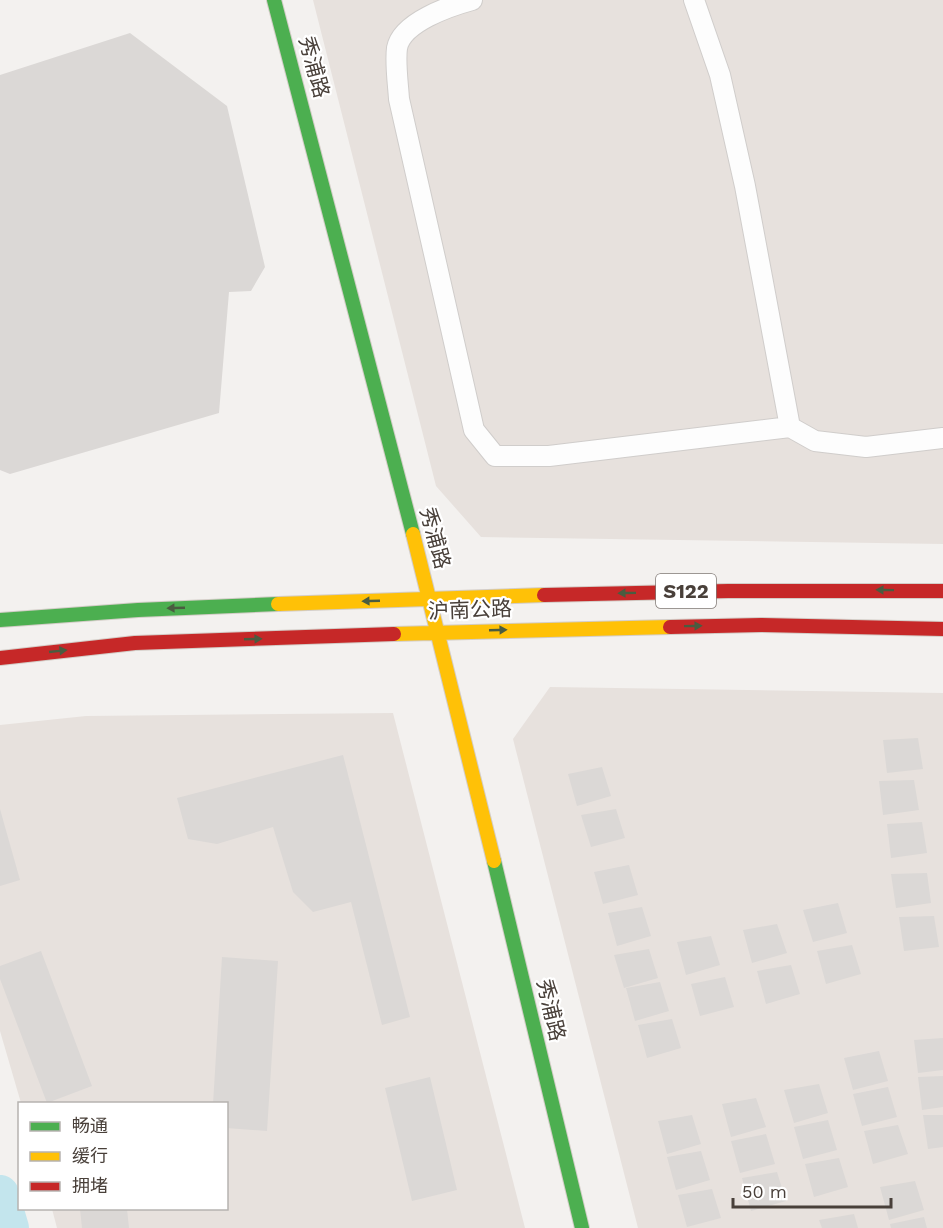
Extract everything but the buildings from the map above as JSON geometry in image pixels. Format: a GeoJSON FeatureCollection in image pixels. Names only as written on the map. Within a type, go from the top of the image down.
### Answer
{"type":"FeatureCollection","features":[{"type":"Feature","properties":{"kind":"main road","name":"秀浦路"},"geometry":{"type":"LineString","coordinates":[[274,0],[439,632],[582,1228]]}},
{"type":"Feature","properties":{"kind":"main road","name":"沪南公路"},"geometry":{"type":"LineString","coordinates":[[0,620],[134,610],[429,598],[791,588],[943,591]]}},
{"type":"Feature","properties":{"kind":"main road","name":"沪南公路"},"geometry":{"type":"LineString","coordinates":[[0,658],[135,643],[439,632],[761,625],[943,629]]}},
{"type":"Feature","properties":{"kind":"street"},"geometry":{"type":"LineString","coordinates":[[472,0],[449,6],[405,31],[397,47],[399,99],[474,430],[495,456],[549,456],[790,427],[815,441],[866,447],[943,438]]}},
{"type":"Feature","properties":{"kind":"street"},"geometry":{"type":"LineString","coordinates":[[694,0],[720,75],[745,186],[790,427]]}},
{"type":"Feature","properties":{"kind":"shaded area"},"geometry":{"type":"Polygon","coordinates":[[[313,0],[943,0],[943,544],[481,537],[436,486],[313,0]]]}},
{"type":"Feature","properties":{"kind":"shaded area"},"geometry":{"type":"Polygon","coordinates":[[[550,687],[943,693],[943,1228],[638,1228],[513,739],[550,687]]]}},
{"type":"Feature","properties":{"kind":"shaded area"},"geometry":{"type":"Polygon","coordinates":[[[393,713],[525,1228],[57,1228],[52,1210],[228,1210],[228,1102],[21,1102],[0,1031],[0,725],[86,716],[393,713]]]}},
{"type":"Feature","properties":{"kind":"waterway"},"geometry":{"type":"LineString","coordinates":[[0,1194],[10,1228]]}},
{"type":"Feature","properties":{"kind":"traffic: fast"},"geometry":{"type":"LineString","coordinates":[[274,0],[413,534]]}},
{"type":"Feature","properties":{"kind":"traffic: fast"},"geometry":{"type":"LineString","coordinates":[[0,620],[138,610],[278,604]]}},
{"type":"Feature","properties":{"kind":"traffic: fast"},"geometry":{"type":"LineString","coordinates":[[494,861],[582,1228]]}},
{"type":"Feature","properties":{"kind":"traffic: slow"},"geometry":{"type":"LineString","coordinates":[[413,534],[494,861]]}},
{"type":"Feature","properties":{"kind":"traffic: slow"},"geometry":{"type":"LineString","coordinates":[[278,604],[544,595]]}},
{"type":"Feature","properties":{"kind":"traffic: slow"},"geometry":{"type":"LineString","coordinates":[[394,634],[670,627]]}},
{"type":"Feature","properties":{"kind":"traffic: jam"},"geometry":{"type":"LineString","coordinates":[[544,595],[728,591],[943,591]]}},
{"type":"Feature","properties":{"kind":"traffic: jam"},"geometry":{"type":"LineString","coordinates":[[670,627],[761,625],[943,629]]}},
{"type":"Feature","properties":{"kind":"traffic: jam"},"geometry":{"type":"LineString","coordinates":[[0,658],[135,643],[394,634]]}}]}
